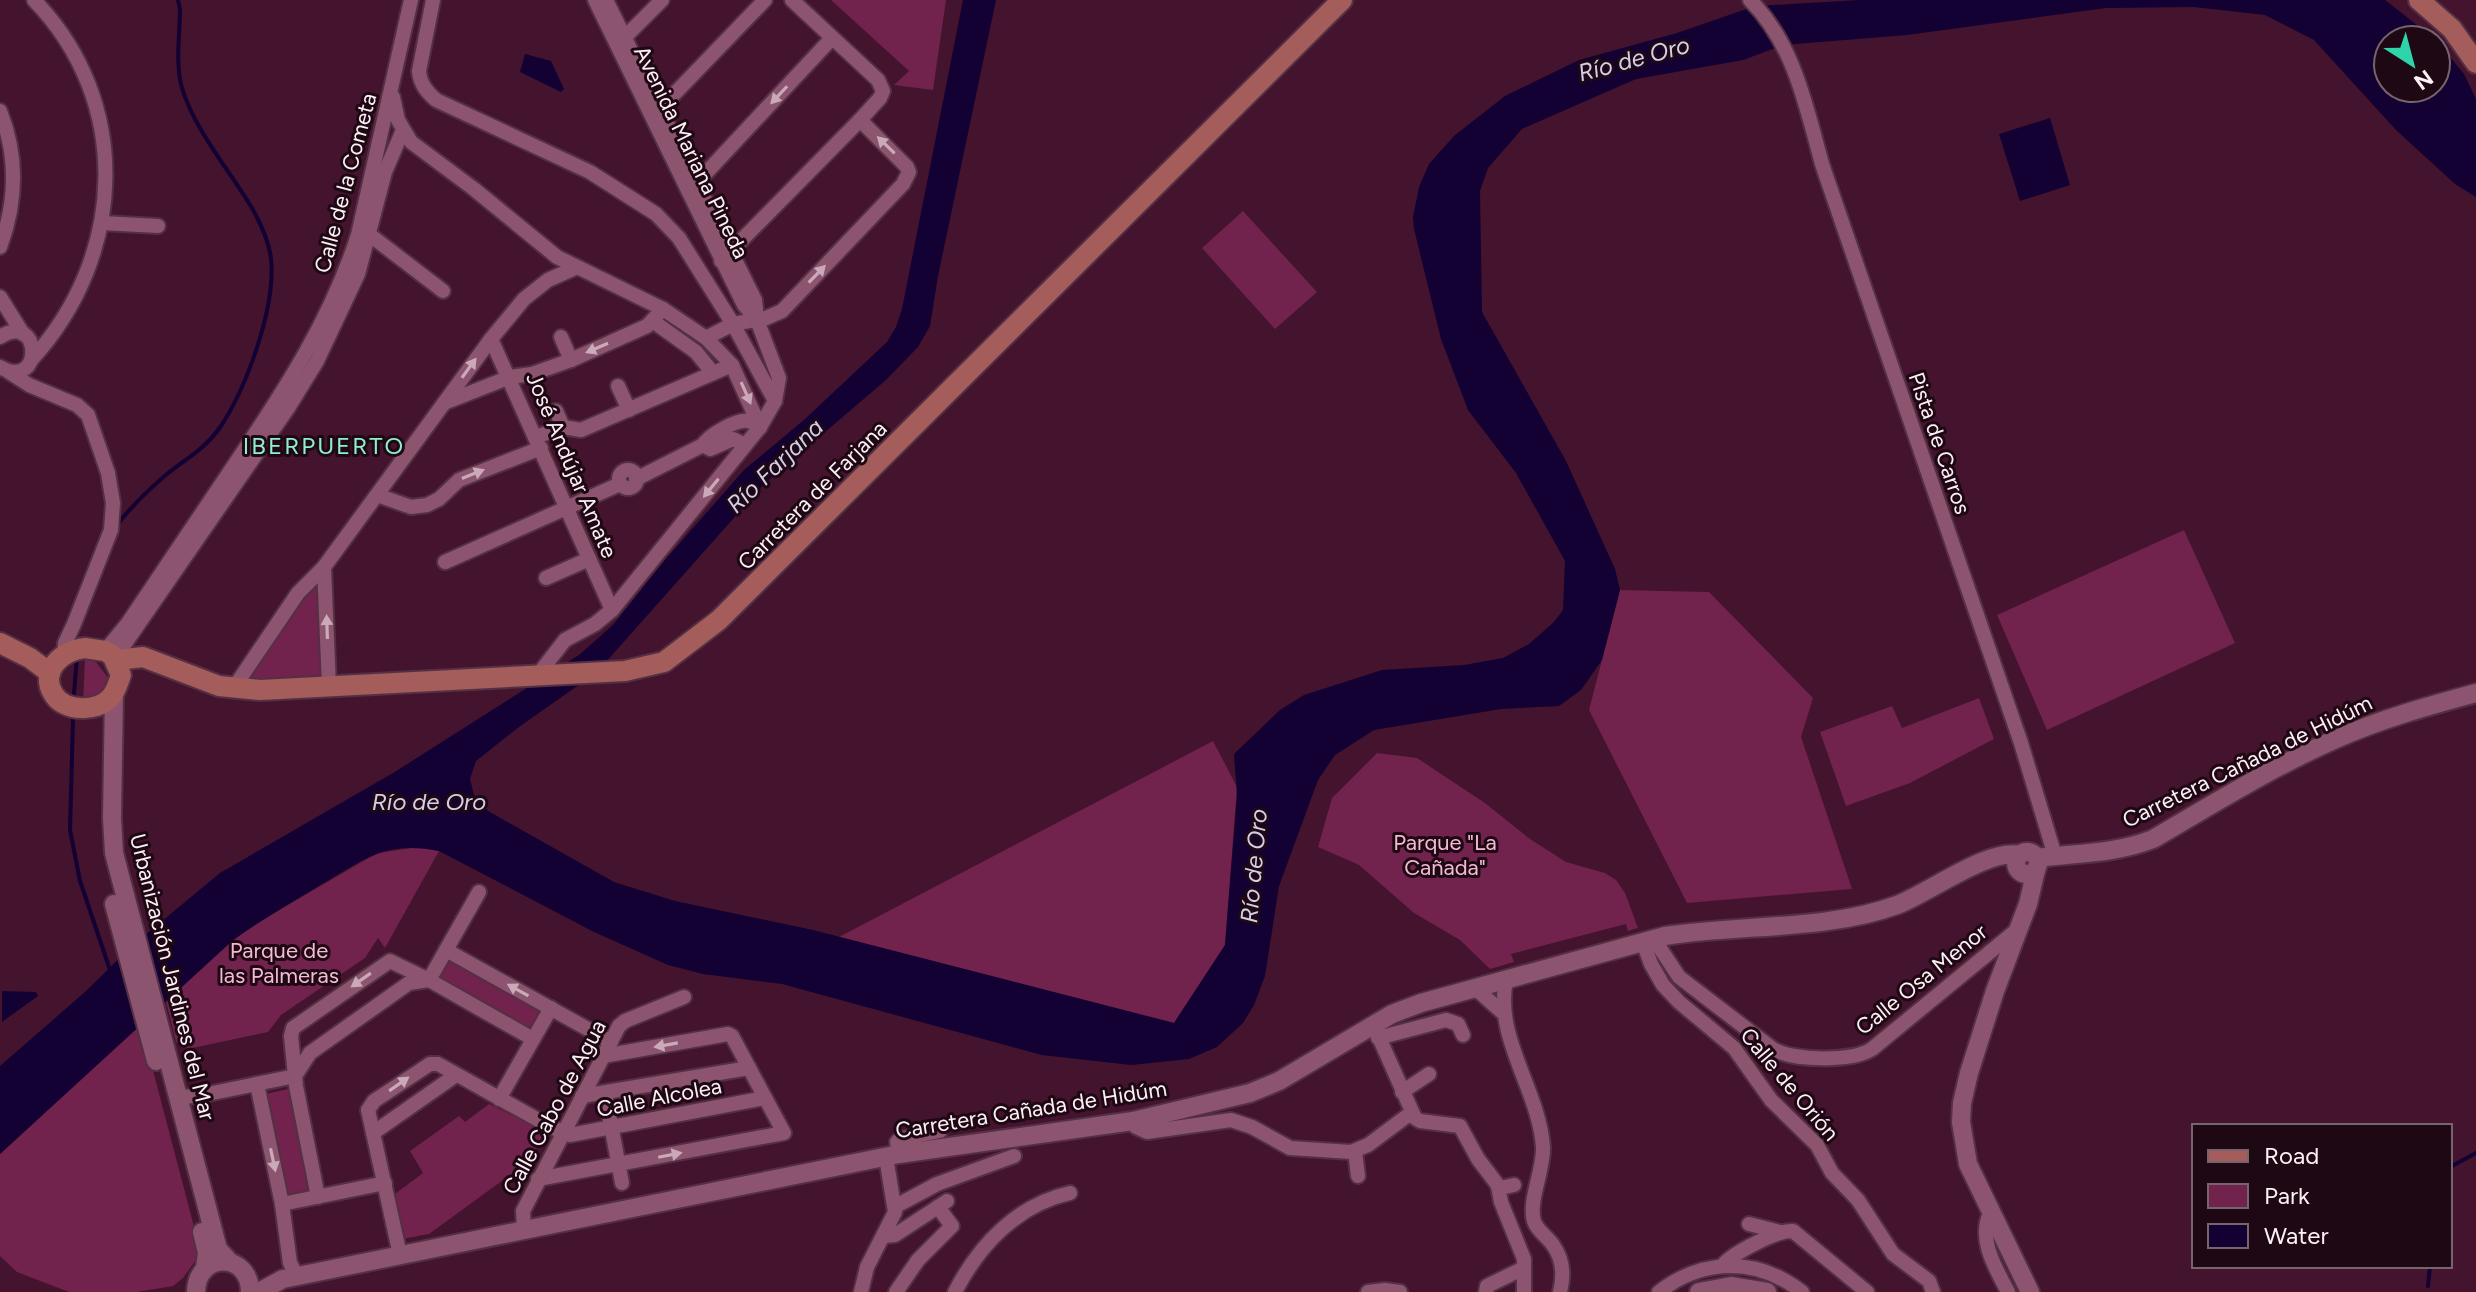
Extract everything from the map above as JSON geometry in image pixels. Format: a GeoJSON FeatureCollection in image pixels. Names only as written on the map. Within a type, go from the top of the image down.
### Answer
{"type":"FeatureCollection","features":[{"type":"Feature","properties":{"kind":"main road","name":"Carretera de Farjana"},"geometry":{"type":"LineString","coordinates":[[109,664],[168,666],[233,689],[611,672],[664,662],[719,620],[1342,0]]}},
{"type":"Feature","properties":{"kind":"main road"},"geometry":{"type":"LineString","coordinates":[[2419,0],[2452,29],[2476,63]]}},
{"type":"Feature","properties":{"kind":"main road"},"geometry":{"type":"LineString","coordinates":[[4,645],[30,658],[109,664],[105,702],[86,708],[65,705],[57,700],[51,690],[58,662]]}},
{"type":"Feature","properties":{"kind":"street"},"geometry":{"type":"LineString","coordinates":[[5,369],[23,370],[62,320],[84,277],[102,223],[106,160],[98,109],[72,47],[34,0]]}},
{"type":"Feature","properties":{"kind":"street","name":"Calle de la Cometa"},"geometry":{"type":"LineString","coordinates":[[109,664],[128,623],[287,388],[324,323],[358,235],[411,0]]}},
{"type":"Feature","properties":{"kind":"street"},"geometry":{"type":"LineString","coordinates":[[433,0],[419,71],[429,94],[602,178],[656,214],[679,238],[733,324],[775,401],[760,427],[612,610],[595,624],[565,640],[542,676]]}},
{"type":"Feature","properties":{"kind":"street","name":"Avenida Mariana Pineda"},"geometry":{"type":"LineString","coordinates":[[595,0],[621,42],[726,256]]}},
{"type":"Feature","properties":{"kind":"street","name":"Avenida Mariana Pineda"},"geometry":{"type":"LineString","coordinates":[[606,0],[621,42]]}},
{"type":"Feature","properties":{"kind":"street"},"geometry":{"type":"LineString","coordinates":[[621,42],[662,0]]}},
{"type":"Feature","properties":{"kind":"street"},"geometry":{"type":"LineString","coordinates":[[656,113],[765,0]]}},
{"type":"Feature","properties":{"kind":"street"},"geometry":{"type":"LineString","coordinates":[[726,256],[860,120],[883,91],[878,80],[792,0]]}},
{"type":"Feature","properties":{"kind":"street","name":"Pista de Carros"},"geometry":{"type":"LineString","coordinates":[[1752,3],[1783,45],[1799,81],[1822,164],[2021,743],[2031,863]]}},
{"type":"Feature","properties":{"kind":"street"},"geometry":{"type":"LineString","coordinates":[[691,184],[832,38]]}},
{"type":"Feature","properties":{"kind":"street","name":"Calle de la Cometa"},"geometry":{"type":"LineString","coordinates":[[109,664],[297,394],[346,302],[370,235],[385,172],[403,130],[393,105],[392,86]]}},
{"type":"Feature","properties":{"kind":"street"},"geometry":{"type":"LineString","coordinates":[[0,111],[11,146],[14,180],[10,214],[0,247]]}},
{"type":"Feature","properties":{"kind":"street"},"geometry":{"type":"LineString","coordinates":[[706,338],[733,324],[782,311],[903,184],[909,172],[905,163],[860,120]]}},
{"type":"Feature","properties":{"kind":"street"},"geometry":{"type":"LineString","coordinates":[[383,126],[393,123],[403,130],[420,149],[557,257],[663,309],[706,338],[732,365],[760,427]]}},
{"type":"Feature","properties":{"kind":"street","name":"Avenida Mariana Pineda"},"geometry":{"type":"LineString","coordinates":[[691,184],[704,224],[757,305],[757,320],[777,370],[779,388],[775,401]]}},
{"type":"Feature","properties":{"kind":"street"},"geometry":{"type":"LineString","coordinates":[[102,223],[158,226]]}},
{"type":"Feature","properties":{"kind":"street"},"geometry":{"type":"LineString","coordinates":[[679,238],[704,224]]}},
{"type":"Feature","properties":{"kind":"street","name":"Calle de la Cometa"},"geometry":{"type":"LineString","coordinates":[[370,235],[443,291]]}},
{"type":"Feature","properties":{"kind":"street"},"geometry":{"type":"LineString","coordinates":[[233,689],[298,593],[324,567],[491,339],[536,288],[575,268]]}},
{"type":"Feature","properties":{"kind":"street"},"geometry":{"type":"LineString","coordinates":[[0,297],[33,349],[30,362],[34,382],[41,389]]}},
{"type":"Feature","properties":{"kind":"street"},"geometry":{"type":"LineString","coordinates":[[444,403],[510,377],[532,374],[571,360],[654,322],[663,309]]}},
{"type":"Feature","properties":{"kind":"street"},"geometry":{"type":"LineString","coordinates":[[0,337],[9,332],[26,337],[48,333],[62,320]]}},
{"type":"Feature","properties":{"kind":"street"},"geometry":{"type":"LineString","coordinates":[[654,322],[696,352],[713,373]]}},
{"type":"Feature","properties":{"kind":"street"},"geometry":{"type":"LineString","coordinates":[[561,337],[571,360]]}},
{"type":"Feature","properties":{"kind":"street","name":"José Andújar Amate"},"geometry":{"type":"LineString","coordinates":[[491,339],[612,610]]}},
{"type":"Feature","properties":{"kind":"street"},"geometry":{"type":"LineString","coordinates":[[377,495],[411,507],[427,505],[439,499],[459,480],[563,427],[581,430],[732,365]]}},
{"type":"Feature","properties":{"kind":"street"},"geometry":{"type":"LineString","coordinates":[[5,369],[18,379],[77,405],[88,415],[108,473],[113,503],[111,530],[58,662]]}},
{"type":"Feature","properties":{"kind":"street"},"geometry":{"type":"LineString","coordinates":[[618,386],[629,410]]}},
{"type":"Feature","properties":{"kind":"street"},"geometry":{"type":"LineString","coordinates":[[556,411],[563,427]]}},
{"type":"Feature","properties":{"kind":"street"},"geometry":{"type":"LineString","coordinates":[[445,562],[620,484],[619,476],[625,470],[633,472],[636,479],[703,445],[706,439],[738,423],[748,421],[760,427]]}},
{"type":"Feature","properties":{"kind":"street"},"geometry":{"type":"LineString","coordinates":[[703,445],[710,449],[733,439],[745,445]]}},
{"type":"Feature","properties":{"kind":"street"},"geometry":{"type":"LineString","coordinates":[[546,578],[589,559]]}},
{"type":"Feature","properties":{"kind":"street"},"geometry":{"type":"LineString","coordinates":[[324,567],[329,687]]}},
{"type":"Feature","properties":{"kind":"street"},"geometry":{"type":"LineString","coordinates":[[74,624],[109,664]]}},
{"type":"Feature","properties":{"kind":"street","name":"Urbanización Jardines del Mar"},"geometry":{"type":"LineString","coordinates":[[109,664],[114,853],[126,925]]}},
{"type":"Feature","properties":{"kind":"street","name":"Carretera Cañada de Hidúm"},"geometry":{"type":"LineString","coordinates":[[290,1278],[892,1156],[1133,1121],[1264,1088],[1375,1031],[1421,1003],[1648,940],[1705,930],[1837,921],[1860,916],[1901,904],[2000,854],[2031,863],[2112,851],[2144,842],[2335,739],[2392,717],[2476,693]]}},
{"type":"Feature","properties":{"kind":"street","name":"Urbanización Jardines del Mar"},"geometry":{"type":"LineString","coordinates":[[86,708],[102,729],[104,855],[152,1023],[207,1253],[195,1283]]}},
{"type":"Feature","properties":{"kind":"street"},"geometry":{"type":"LineString","coordinates":[[2030,1292],[1968,1164],[1963,1141],[1962,1103],[1992,1002],[2020,924],[2031,863]]}},
{"type":"Feature","properties":{"kind":"street"},"geometry":{"type":"LineString","coordinates":[[429,980],[479,892]]}},
{"type":"Feature","properties":{"kind":"street","name":"Calle Osa Menor"},"geometry":{"type":"LineString","coordinates":[[1648,940],[1679,977],[1780,1053],[1789,1056],[1856,1057],[1872,1049],[2020,924]]}},
{"type":"Feature","properties":{"kind":"street","name":"Calle de Orión"},"geometry":{"type":"LineString","coordinates":[[1648,940],[1651,964],[1663,985],[1734,1048],[1771,1100],[1812,1138],[1832,1173],[1858,1200],[1893,1254],[1929,1281],[1933,1292]]}},
{"type":"Feature","properties":{"kind":"street"},"geometry":{"type":"LineString","coordinates":[[446,950],[611,1042]]}},
{"type":"Feature","properties":{"kind":"street"},"geometry":{"type":"LineString","coordinates":[[318,1197],[295,1076],[291,1031],[335,998],[390,961],[533,1039]]}},
{"type":"Feature","properties":{"kind":"street"},"geometry":{"type":"LineString","coordinates":[[1679,977],[1678,985],[1697,1017]]}},
{"type":"Feature","properties":{"kind":"street"},"geometry":{"type":"LineString","coordinates":[[295,1076],[304,1059],[321,1045],[409,983],[429,980]]}},
{"type":"Feature","properties":{"kind":"street"},"geometry":{"type":"LineString","coordinates":[[1506,980],[1502,1012],[1542,1135],[1543,1165],[1533,1219],[1537,1228],[1554,1245],[1560,1259],[1563,1274],[1560,1292]]}},
{"type":"Feature","properties":{"kind":"street"},"geometry":{"type":"LineString","coordinates":[[1475,988],[1502,1012]]}},
{"type":"Feature","properties":{"kind":"street","name":"Calle Cabo de Agua"},"geometry":{"type":"LineString","coordinates":[[524,1230],[523,1211],[619,1026],[684,997]]}},
{"type":"Feature","properties":{"kind":"street"},"geometry":{"type":"LineString","coordinates":[[499,1099],[551,1008]]}},
{"type":"Feature","properties":{"kind":"street"},"geometry":{"type":"LineString","coordinates":[[1463,1035],[1458,1024],[1446,1020],[1375,1031],[1411,1113],[1420,1121],[1460,1126],[1478,1159],[1498,1186],[1502,1189],[1514,1185]]}},
{"type":"Feature","properties":{"kind":"street","name":"Urbanización Jardines del Mar"},"geometry":{"type":"LineString","coordinates":[[152,1023],[177,1097],[218,1249],[249,1281],[250,1292]]}},
{"type":"Feature","properties":{"kind":"street"},"geometry":{"type":"LineString","coordinates":[[538,1179],[784,1133],[732,1036],[728,1034],[603,1056]]}},
{"type":"Feature","properties":{"kind":"street"},"geometry":{"type":"LineString","coordinates":[[400,1255],[369,1107],[422,1067],[438,1064],[561,1133]]}},
{"type":"Feature","properties":{"kind":"street"},"geometry":{"type":"LineString","coordinates":[[582,1096],[749,1068]]}},
{"type":"Feature","properties":{"kind":"street"},"geometry":{"type":"LineString","coordinates":[[1402,1092],[1429,1074]]}},
{"type":"Feature","properties":{"kind":"street"},"geometry":{"type":"LineString","coordinates":[[373,1133],[456,1075]]}},
{"type":"Feature","properties":{"kind":"street"},"geometry":{"type":"LineString","coordinates":[[177,1097],[198,1096],[295,1076]]}},
{"type":"Feature","properties":{"kind":"street"},"geometry":{"type":"LineString","coordinates":[[257,1084],[282,1204],[290,1278]]}},
{"type":"Feature","properties":{"kind":"street"},"geometry":{"type":"LineString","coordinates":[[605,1093],[622,1183]]}},
{"type":"Feature","properties":{"kind":"street","name":"Calle Alcolea"},"geometry":{"type":"LineString","coordinates":[[561,1133],[576,1135],[612,1129],[765,1098]]}},
{"type":"Feature","properties":{"kind":"street"},"geometry":{"type":"LineString","coordinates":[[1358,1176],[1362,1148],[1411,1113]]}},
{"type":"Feature","properties":{"kind":"street"},"geometry":{"type":"LineString","coordinates":[[1133,1121],[1136,1127],[1147,1132],[1231,1120],[1252,1127],[1290,1148],[1338,1152],[1362,1148],[1384,1152]]}},
{"type":"Feature","properties":{"kind":"street"},"geometry":{"type":"LineString","coordinates":[[861,1292],[867,1267],[896,1206],[892,1156],[897,1142],[940,1131]]}},
{"type":"Feature","properties":{"kind":"street"},"geometry":{"type":"LineString","coordinates":[[896,1206],[937,1184],[1014,1156]]}},
{"type":"Feature","properties":{"kind":"street"},"geometry":{"type":"LineString","coordinates":[[282,1204],[385,1183]]}},
{"type":"Feature","properties":{"kind":"street"},"geometry":{"type":"LineString","coordinates":[[1498,1186],[1501,1202],[1518,1239],[1524,1268],[1524,1292]]}},
{"type":"Feature","properties":{"kind":"street"},"geometry":{"type":"LineString","coordinates":[[955,1292],[976,1257],[1005,1226],[1037,1204],[1070,1193]]}},
{"type":"Feature","properties":{"kind":"street"},"geometry":{"type":"LineString","coordinates":[[884,1236],[895,1235],[942,1204],[952,1226],[918,1260],[896,1292]]}},
{"type":"Feature","properties":{"kind":"street"},"geometry":{"type":"LineString","coordinates":[[1990,1213],[1985,1224],[1985,1237],[1995,1268],[2008,1292]]}},
{"type":"Feature","properties":{"kind":"street"},"geometry":{"type":"LineString","coordinates":[[1749,1224],[1783,1227],[1867,1292]]}},
{"type":"Feature","properties":{"kind":"street"},"geometry":{"type":"LineString","coordinates":[[1723,1265],[1732,1256],[1783,1227]]}},
{"type":"Feature","properties":{"kind":"street"},"geometry":{"type":"LineString","coordinates":[[195,1283],[216,1262],[269,1277],[290,1278]]}},
{"type":"Feature","properties":{"kind":"street"},"geometry":{"type":"LineString","coordinates":[[1659,1292],[1695,1271],[1723,1265],[1759,1269],[1776,1275],[1802,1292]]}},
{"type":"Feature","properties":{"kind":"street"},"geometry":{"type":"LineString","coordinates":[[1486,1292],[1487,1286],[1524,1268]]}},
{"type":"Feature","properties":{"kind":"street"},"geometry":{"type":"LineString","coordinates":[[259,1292],[290,1278]]}},
{"type":"Feature","properties":{"kind":"street"},"geometry":{"type":"LineString","coordinates":[[1699,1292],[1731,1286],[1767,1292]]}},
{"type":"Feature","properties":{"kind":"street"},"geometry":{"type":"LineString","coordinates":[[1368,1292],[1400,1292]]}},
{"type":"Feature","properties":{"kind":"green space"},"geometry":{"type":"Polygon","coordinates":[[[831,0],[946,0],[933,90],[894,85],[909,71],[831,0]]]}},
{"type":"Feature","properties":{"kind":"green space"},"geometry":{"type":"Polygon","coordinates":[[[1243,211],[1317,292],[1275,329],[1202,248],[1243,211]]]}},
{"type":"Feature","properties":{"kind":"green space"},"geometry":{"type":"Polygon","coordinates":[[[2184,530],[2235,643],[2047,730],[1997,615],[2184,530]]]}},
{"type":"Feature","properties":{"kind":"green space"},"geometry":{"type":"Polygon","coordinates":[[[319,578],[323,682],[233,686],[319,578]]]}},
{"type":"Feature","properties":{"kind":"green space"},"geometry":{"type":"Polygon","coordinates":[[[1620,590],[1709,592],[1813,698],[1801,737],[1852,889],[1687,903],[1589,710],[1620,590]]]}},
{"type":"Feature","properties":{"kind":"green space"},"geometry":{"type":"Polygon","coordinates":[[[85,659],[96,662],[109,679],[105,691],[83,704],[85,659]]]}},
{"type":"Feature","properties":{"kind":"green space"},"geometry":{"type":"Polygon","coordinates":[[[1979,698],[1994,739],[1910,783],[1846,806],[1820,732],[1892,706],[1902,728],[1979,698]]]}},
{"type":"Feature","properties":{"kind":"green space"},"geometry":{"type":"Polygon","coordinates":[[[1213,741],[1237,787],[1225,945],[1174,1023],[839,937],[1213,741]]]}},
{"type":"Feature","properties":{"kind":"green space","name":"Parque \"La Cañada\""},"geometry":{"type":"Polygon","coordinates":[[[1377,753],[1417,758],[1566,862],[1605,873],[1616,880],[1625,893],[1638,928],[1628,931],[1626,924],[1511,954],[1514,962],[1490,969],[1460,940],[1414,913],[1359,865],[1318,847],[1332,798],[1377,753]]]}},
{"type":"Feature","properties":{"kind":"green space","name":"Parque de las Palmeras"},"geometry":{"type":"Polygon","coordinates":[[[419,847],[439,851],[385,948],[378,938],[365,958],[281,1015],[268,1032],[188,1049],[176,1042],[166,1001],[232,941],[257,923],[377,853],[419,847]]]}},
{"type":"Feature","properties":{"kind":"green space"},"geometry":{"type":"Polygon","coordinates":[[[450,960],[543,1012],[532,1032],[438,980],[450,960]]]}},
{"type":"Feature","properties":{"kind":"green space"},"geometry":{"type":"Polygon","coordinates":[[[141,1025],[201,1253],[183,1278],[173,1286],[137,1292],[69,1292],[17,1272],[0,1256],[0,1154],[141,1025]]]}},
{"type":"Feature","properties":{"kind":"green space"},"geometry":{"type":"Polygon","coordinates":[[[293,1088],[317,1191],[287,1198],[261,1095],[293,1088]]]}},
{"type":"Feature","properties":{"kind":"green space"},"geometry":{"type":"Polygon","coordinates":[[[489,1104],[546,1132],[528,1162],[429,1234],[397,1240],[391,1197],[423,1173],[410,1151],[459,1116],[465,1122],[489,1104]]]}},
{"type":"Feature","properties":{"kind":"water","name":"Río de Oro"},"geometry":{"type":"Polygon","coordinates":[[[963,0],[996,0],[930,326],[918,347],[886,380],[764,484],[597,672],[476,761],[470,779],[474,795],[488,811],[614,882],[675,901],[813,930],[1174,1023],[1225,945],[1237,795],[1234,754],[1280,710],[1304,695],[1382,670],[1464,665],[1503,658],[1529,644],[1563,610],[1565,561],[1516,473],[1468,410],[1441,339],[1414,229],[1413,217],[1419,187],[1429,164],[1454,136],[1505,96],[1579,60],[1677,33],[1755,6],[1860,0],[2385,0],[2416,24],[2372,24],[2372,104],[2314,40],[2265,15],[2194,7],[2106,8],[1907,35],[1783,45],[1743,60],[1636,79],[1522,129],[1488,168],[1480,191],[1482,312],[1566,461],[1615,569],[1620,590],[1602,660],[1581,690],[1559,706],[1501,709],[1374,730],[1335,755],[1318,780],[1279,886],[1265,976],[1254,1005],[1243,1023],[1217,1047],[1189,1059],[1131,1065],[1042,1055],[782,984],[703,974],[668,965],[594,932],[439,851],[400,848],[356,864],[232,941],[0,1154],[0,1066],[85,992],[132,946],[220,873],[393,773],[579,655],[613,625],[744,470],[805,419],[887,342],[902,309],[963,0]]]}},
{"type":"Feature","properties":{"kind":"water"},"geometry":{"type":"Polygon","coordinates":[[[525,54],[551,61],[564,89],[561,92],[520,72],[525,54]]]}},
{"type":"Feature","properties":{"kind":"water","name":"Río de Oro"},"geometry":{"type":"Polygon","coordinates":[[[2452,59],[2464,74],[2476,99],[2476,197],[2455,184],[2372,104],[2452,104],[2452,59]]]}},
{"type":"Feature","properties":{"kind":"water"},"geometry":{"type":"Polygon","coordinates":[[[2050,118],[2070,185],[2020,201],[1999,134],[2050,118]]]}},
{"type":"Feature","properties":{"kind":"water"},"geometry":{"type":"Polygon","coordinates":[[[2,991],[36,992],[38,996],[2,1022],[2,991]]]}},
{"type":"Feature","properties":{"kind":"waterway"},"geometry":{"type":"LineString","coordinates":[[116,526],[146,492],[203,447],[221,426],[250,368],[269,300],[271,259],[264,233],[252,208],[195,119],[182,88],[178,0]]}},
{"type":"Feature","properties":{"kind":"waterway"},"geometry":{"type":"LineString","coordinates":[[74,693],[77,657]]}},
{"type":"Feature","properties":{"kind":"waterway"},"geometry":{"type":"LineString","coordinates":[[73,719],[70,830],[80,881],[110,970]]}},
{"type":"Feature","properties":{"kind":"waterway"},"geometry":{"type":"LineString","coordinates":[[2452,1166],[2476,1153]]}},
{"type":"Feature","properties":{"kind":"waterway"},"geometry":{"type":"LineString","coordinates":[[2428,1286],[2430,1268]]}},
{"type":"Feature","properties":{"kind":"district","name":"IBERPUERTO"},"geometry":{"type":"Point","coordinates":[324,446]}},
{"type":"Feature","properties":{"kind":"water label","name":"Río Farjana"},"geometry":{"type":"Point","coordinates":[775,466]}}]}
